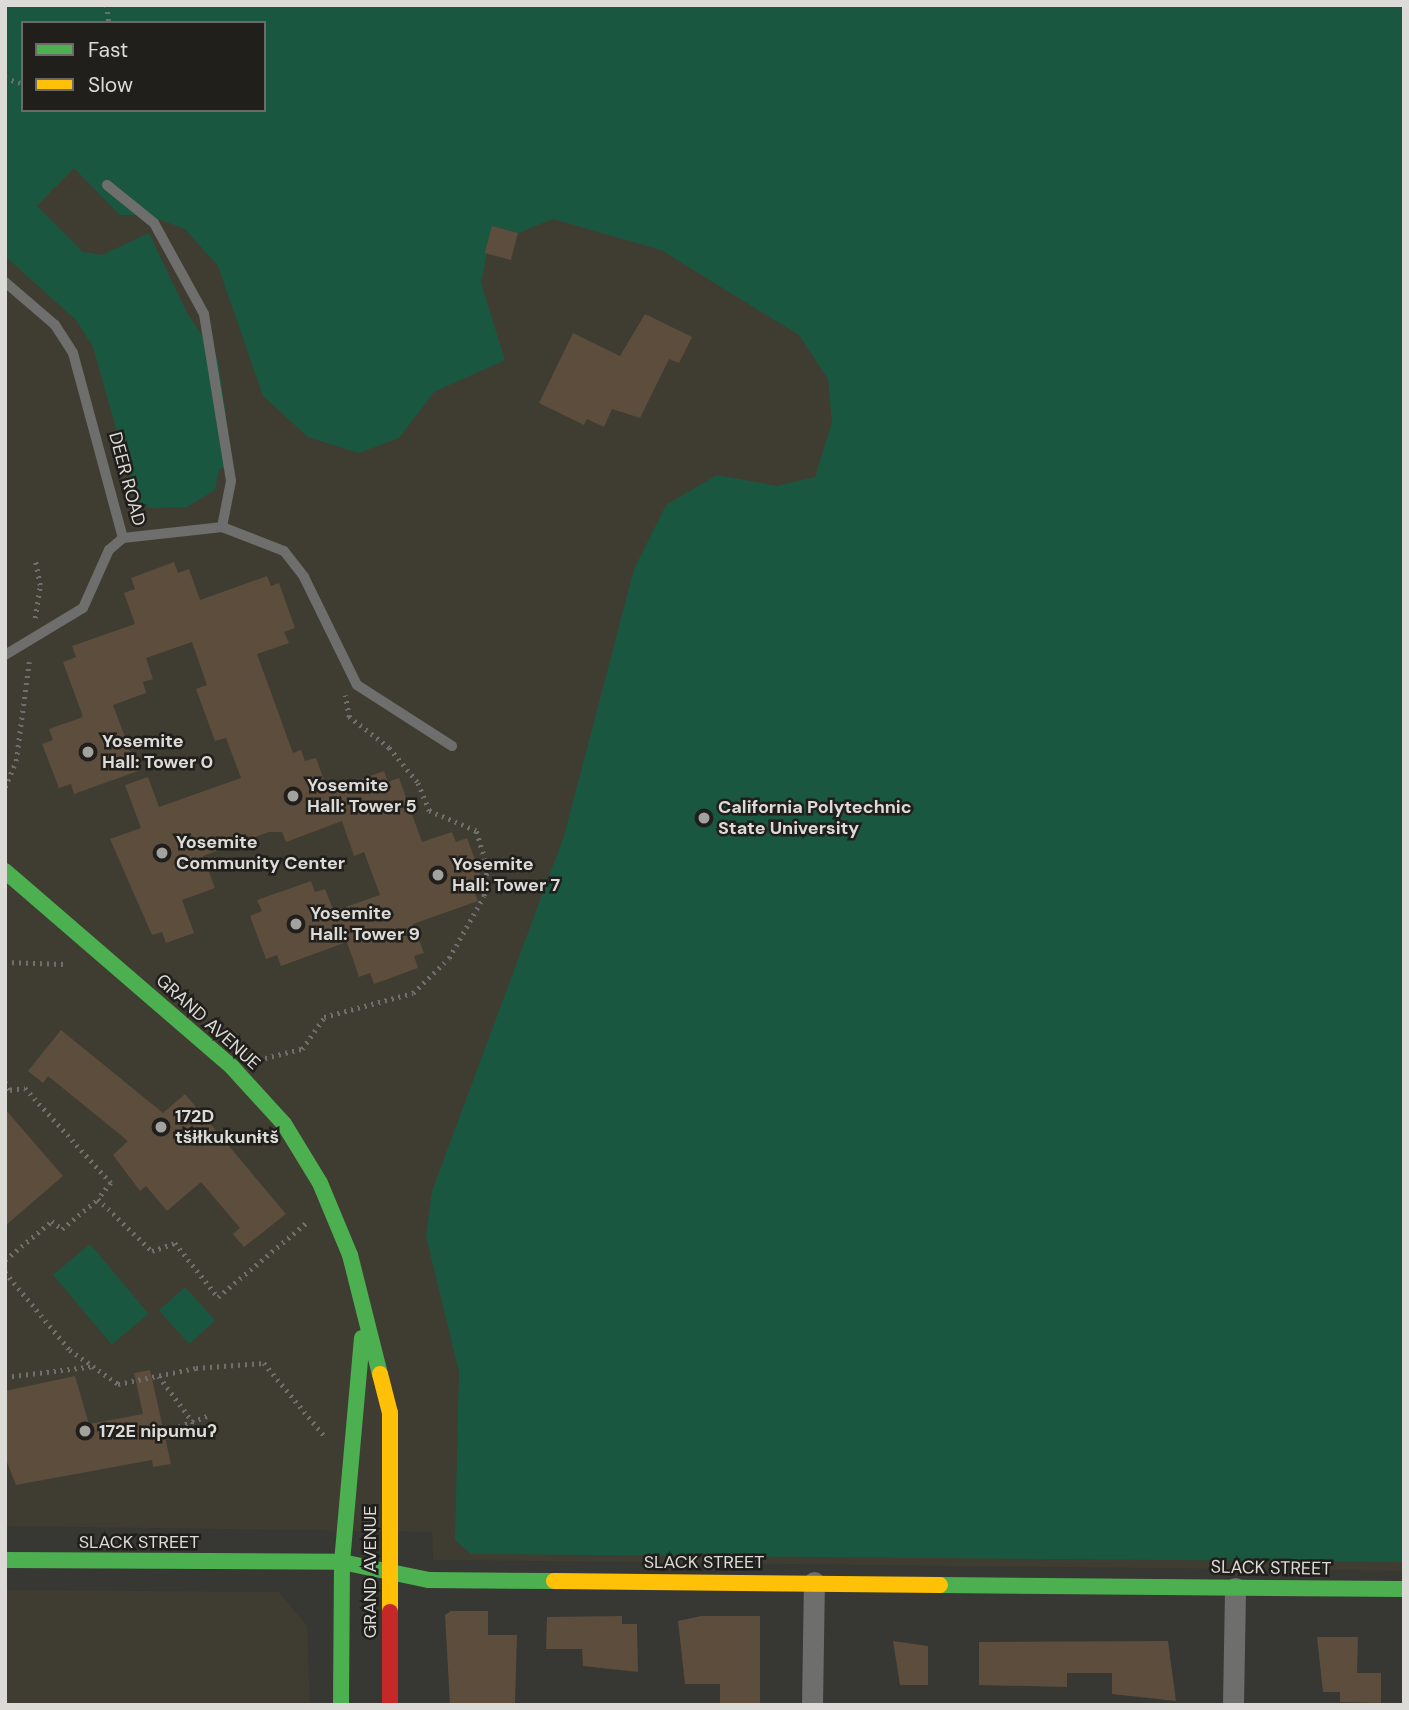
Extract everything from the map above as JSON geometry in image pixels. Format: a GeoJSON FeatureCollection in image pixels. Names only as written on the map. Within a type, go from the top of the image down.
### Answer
{"type":"FeatureCollection","features":[{"type":"Feature","properties":{"kind":"street","name":"GRAND AVENUE"},"geometry":{"type":"LineString","coordinates":[[5,871],[232,1067],[284,1124],[335,1219],[390,1413],[390,1705]]}},
{"type":"Feature","properties":{"kind":"street","name":"GRAND AVENUE"},"geometry":{"type":"LineString","coordinates":[[341,1705],[342,1562],[364,1317]]}},
{"type":"Feature","properties":{"kind":"street","name":"SLACK STREET"},"geometry":{"type":"LineString","coordinates":[[5,1560],[342,1562],[388,1567],[429,1580],[1404,1589]]}},
{"type":"Feature","properties":{"kind":"street"},"geometry":{"type":"LineString","coordinates":[[812,1705],[814,1582]]}},
{"type":"Feature","properties":{"kind":"street"},"geometry":{"type":"LineString","coordinates":[[1233,1705],[1235,1588]]}},
{"type":"Feature","properties":{"kind":"lane"},"geometry":{"type":"LineString","coordinates":[[107,185],[154,223],[204,314],[231,481],[222,527]]}},
{"type":"Feature","properties":{"kind":"lane","name":"DEER ROAD"},"geometry":{"type":"LineString","coordinates":[[5,282],[55,325],[73,354],[123,538],[222,527],[284,551],[304,577],[357,685],[452,746]]}},
{"type":"Feature","properties":{"kind":"lane"},"geometry":{"type":"LineString","coordinates":[[5,655],[83,608],[109,550],[123,538]]}},
{"type":"Feature","properties":{"kind":"path"},"geometry":{"type":"LineString","coordinates":[[5,787],[16,761],[40,585],[35,559]]}},
{"type":"Feature","properties":{"kind":"path"},"geometry":{"type":"LineString","coordinates":[[265,1058],[302,1049],[324,1017],[413,993],[449,958],[484,896],[487,867],[476,831],[429,811],[418,782],[389,748],[349,717],[344,700],[350,670]]}},
{"type":"Feature","properties":{"kind":"path"},"geometry":{"type":"LineString","coordinates":[[5,962],[65,964]]}},
{"type":"Feature","properties":{"kind":"path"},"geometry":{"type":"LineString","coordinates":[[5,1082],[10,1090],[25,1088],[111,1183],[98,1199],[62,1229],[52,1221],[5,1260]]}},
{"type":"Feature","properties":{"kind":"path"},"geometry":{"type":"LineString","coordinates":[[98,1199],[152,1251],[175,1243],[218,1297],[307,1222]]}},
{"type":"Feature","properties":{"kind":"path"},"geometry":{"type":"LineString","coordinates":[[5,1272],[70,1350],[118,1384],[264,1363],[329,1442]]}},
{"type":"Feature","properties":{"kind":"path"},"geometry":{"type":"LineString","coordinates":[[5,1377],[95,1366]]}},
{"type":"Feature","properties":{"kind":"path"},"geometry":{"type":"LineString","coordinates":[[159,1376],[195,1424]]}},
{"type":"Feature","properties":{"kind":"path"},"geometry":{"type":"LineString","coordinates":[[159,1434],[195,1424],[207,1416]]}},
{"type":"Feature","properties":{"kind":"shaded area","name":"California Polytechnic State University"},"geometry":{"type":"Polygon","coordinates":[[[5,5],[1404,5],[1404,1571],[433,1560],[432,1532],[5,1526],[5,5]]]}},
{"type":"Feature","properties":{"kind":"shaded area"},"geometry":{"type":"Polygon","coordinates":[[[5,1590],[279,1592],[307,1626],[310,1705],[5,1705],[5,1590]]]}},
{"type":"Feature","properties":{"kind":"green space","name":"California Polytechnic State University"},"geometry":{"type":"Polygon","coordinates":[[[5,5],[1404,5],[1404,1562],[471,1554],[455,1540],[459,1372],[426,1236],[432,1191],[564,836],[634,569],[666,505],[717,475],[777,486],[815,477],[832,422],[828,379],[799,335],[661,250],[553,219],[518,233],[492,226],[481,283],[505,360],[434,392],[399,438],[359,453],[308,437],[263,396],[218,266],[185,229],[147,215],[120,215],[74,168],[37,206],[83,252],[102,255],[149,233],[187,313],[218,359],[233,465],[219,469],[215,490],[187,507],[149,508],[136,499],[93,347],[76,320],[5,256],[5,5]]]}},
{"type":"Feature","properties":{"kind":"green space"},"geometry":{"type":"Polygon","coordinates":[[[90,1244],[148,1314],[112,1345],[53,1275],[90,1244]]]}},
{"type":"Feature","properties":{"kind":"green space"},"geometry":{"type":"Polygon","coordinates":[[[185,1287],[215,1320],[189,1344],[159,1310],[185,1287]]]}},
{"type":"Feature","properties":{"kind":"building"},"geometry":{"type":"Polygon","coordinates":[[[492,226],[518,233],[511,260],[485,253],[492,226]]]}},
{"type":"Feature","properties":{"kind":"building"},"geometry":{"type":"Polygon","coordinates":[[[645,314],[692,337],[679,363],[669,359],[640,418],[612,409],[604,427],[587,419],[584,425],[539,403],[573,333],[620,356],[645,314]]]}},
{"type":"Feature","properties":{"kind":"building"},"geometry":{"type":"Polygon","coordinates":[[[174,562],[178,573],[189,569],[200,600],[267,576],[271,586],[279,583],[295,628],[284,632],[289,643],[257,654],[293,753],[301,750],[305,761],[316,758],[328,791],[384,771],[388,782],[399,778],[422,842],[452,832],[456,842],[467,838],[484,884],[473,888],[478,901],[413,924],[424,953],[414,956],[418,968],[374,984],[370,973],[359,977],[347,942],[281,966],[277,955],[266,959],[250,916],[262,911],[257,900],[311,881],[315,892],[325,889],[334,911],[380,895],[364,852],[354,856],[342,821],[286,842],[282,832],[269,832],[203,856],[215,888],[182,900],[194,933],[166,943],[162,932],[152,935],[110,839],[141,828],[125,785],[148,777],[159,807],[241,778],[226,738],[215,741],[196,689],[207,685],[192,642],[146,658],[153,679],[143,682],[146,693],[113,705],[138,771],[74,794],[71,784],[59,788],[42,744],[53,740],[49,729],[83,717],[63,662],[76,657],[72,646],[135,624],[124,593],[135,589],[131,578],[174,562]]]}},
{"type":"Feature","properties":{"kind":"building","name":"172D tšɨłkukunɨtš"},"geometry":{"type":"Polygon","coordinates":[[[61,1030],[163,1113],[185,1094],[286,1214],[244,1247],[233,1234],[240,1228],[201,1182],[167,1211],[146,1186],[140,1191],[113,1155],[128,1141],[48,1076],[43,1083],[28,1071],[61,1030]]]}},
{"type":"Feature","properties":{"kind":"building"},"geometry":{"type":"Polygon","coordinates":[[[5,1109],[63,1176],[5,1226],[5,1109]]]}},
{"type":"Feature","properties":{"kind":"building","name":"172E nipumuʔ"},"geometry":{"type":"Polygon","coordinates":[[[150,1370],[171,1464],[153,1467],[152,1460],[16,1485],[5,1457],[5,1391],[75,1376],[89,1424],[143,1414],[134,1373],[150,1370]]]}},
{"type":"Feature","properties":{"kind":"building"},"geometry":{"type":"Polygon","coordinates":[[[451,1611],[488,1611],[488,1635],[517,1635],[515,1705],[450,1705],[445,1615],[451,1611]]]}},
{"type":"Feature","properties":{"kind":"building"},"geometry":{"type":"Polygon","coordinates":[[[622,1616],[622,1624],[637,1624],[638,1672],[583,1666],[582,1649],[546,1649],[547,1617],[622,1616]]]}},
{"type":"Feature","properties":{"kind":"building"},"geometry":{"type":"Polygon","coordinates":[[[701,1616],[760,1616],[760,1705],[720,1705],[720,1684],[685,1684],[678,1621],[701,1616]]]}},
{"type":"Feature","properties":{"kind":"building"},"geometry":{"type":"Polygon","coordinates":[[[1317,1637],[1358,1637],[1357,1673],[1381,1673],[1381,1703],[1340,1702],[1340,1692],[1323,1692],[1317,1637]]]}},
{"type":"Feature","properties":{"kind":"building"},"geometry":{"type":"Polygon","coordinates":[[[893,1641],[928,1646],[928,1685],[900,1685],[893,1641]]]}},
{"type":"Feature","properties":{"kind":"building"},"geometry":{"type":"Polygon","coordinates":[[[1168,1641],[1176,1701],[1112,1694],[1112,1673],[1067,1673],[1067,1687],[979,1685],[979,1642],[1168,1641]]]}},
{"type":"Feature","properties":{"kind":"traffic: fast"},"geometry":{"type":"LineString","coordinates":[[5,871],[232,1067],[284,1124],[320,1183],[350,1255],[380,1374]]}},
{"type":"Feature","properties":{"kind":"traffic: fast"},"geometry":{"type":"LineString","coordinates":[[341,1705],[342,1562],[362,1338]]}},
{"type":"Feature","properties":{"kind":"traffic: fast"},"geometry":{"type":"LineString","coordinates":[[5,1560],[342,1562],[429,1580],[554,1581]]}},
{"type":"Feature","properties":{"kind":"traffic: fast"},"geometry":{"type":"LineString","coordinates":[[940,1585],[1404,1589]]}},
{"type":"Feature","properties":{"kind":"traffic: slow"},"geometry":{"type":"LineString","coordinates":[[380,1374],[390,1413],[390,1612]]}},
{"type":"Feature","properties":{"kind":"traffic: slow"},"geometry":{"type":"LineString","coordinates":[[554,1581],[940,1585]]}},
{"type":"Feature","properties":{"kind":"traffic: jam"},"geometry":{"type":"LineString","coordinates":[[390,1612],[390,1705]]}},
{"type":"Feature","properties":{"kind":"place","name":"Yosemite Hall: Tower 0"},"geometry":{"type":"Point","coordinates":[88,752]}},
{"type":"Feature","properties":{"kind":"place","name":"Yosemite Hall: Tower 5"},"geometry":{"type":"Point","coordinates":[293,796]}},
{"type":"Feature","properties":{"kind":"place","name":"California Polytechnic State University"},"geometry":{"type":"Point","coordinates":[704,818]}},
{"type":"Feature","properties":{"kind":"place","name":"Yosemite Community Center"},"geometry":{"type":"Point","coordinates":[162,853]}},
{"type":"Feature","properties":{"kind":"place","name":"Yosemite Hall: Tower 7"},"geometry":{"type":"Point","coordinates":[438,875]}},
{"type":"Feature","properties":{"kind":"place","name":"Yosemite Hall: Tower 9"},"geometry":{"type":"Point","coordinates":[296,924]}},
{"type":"Feature","properties":{"kind":"place","name":"172D tšɨłkukunɨtš"},"geometry":{"type":"Point","coordinates":[161,1127]}},
{"type":"Feature","properties":{"kind":"place","name":"172E nipumuʔ"},"geometry":{"type":"Point","coordinates":[85,1431]}}]}
